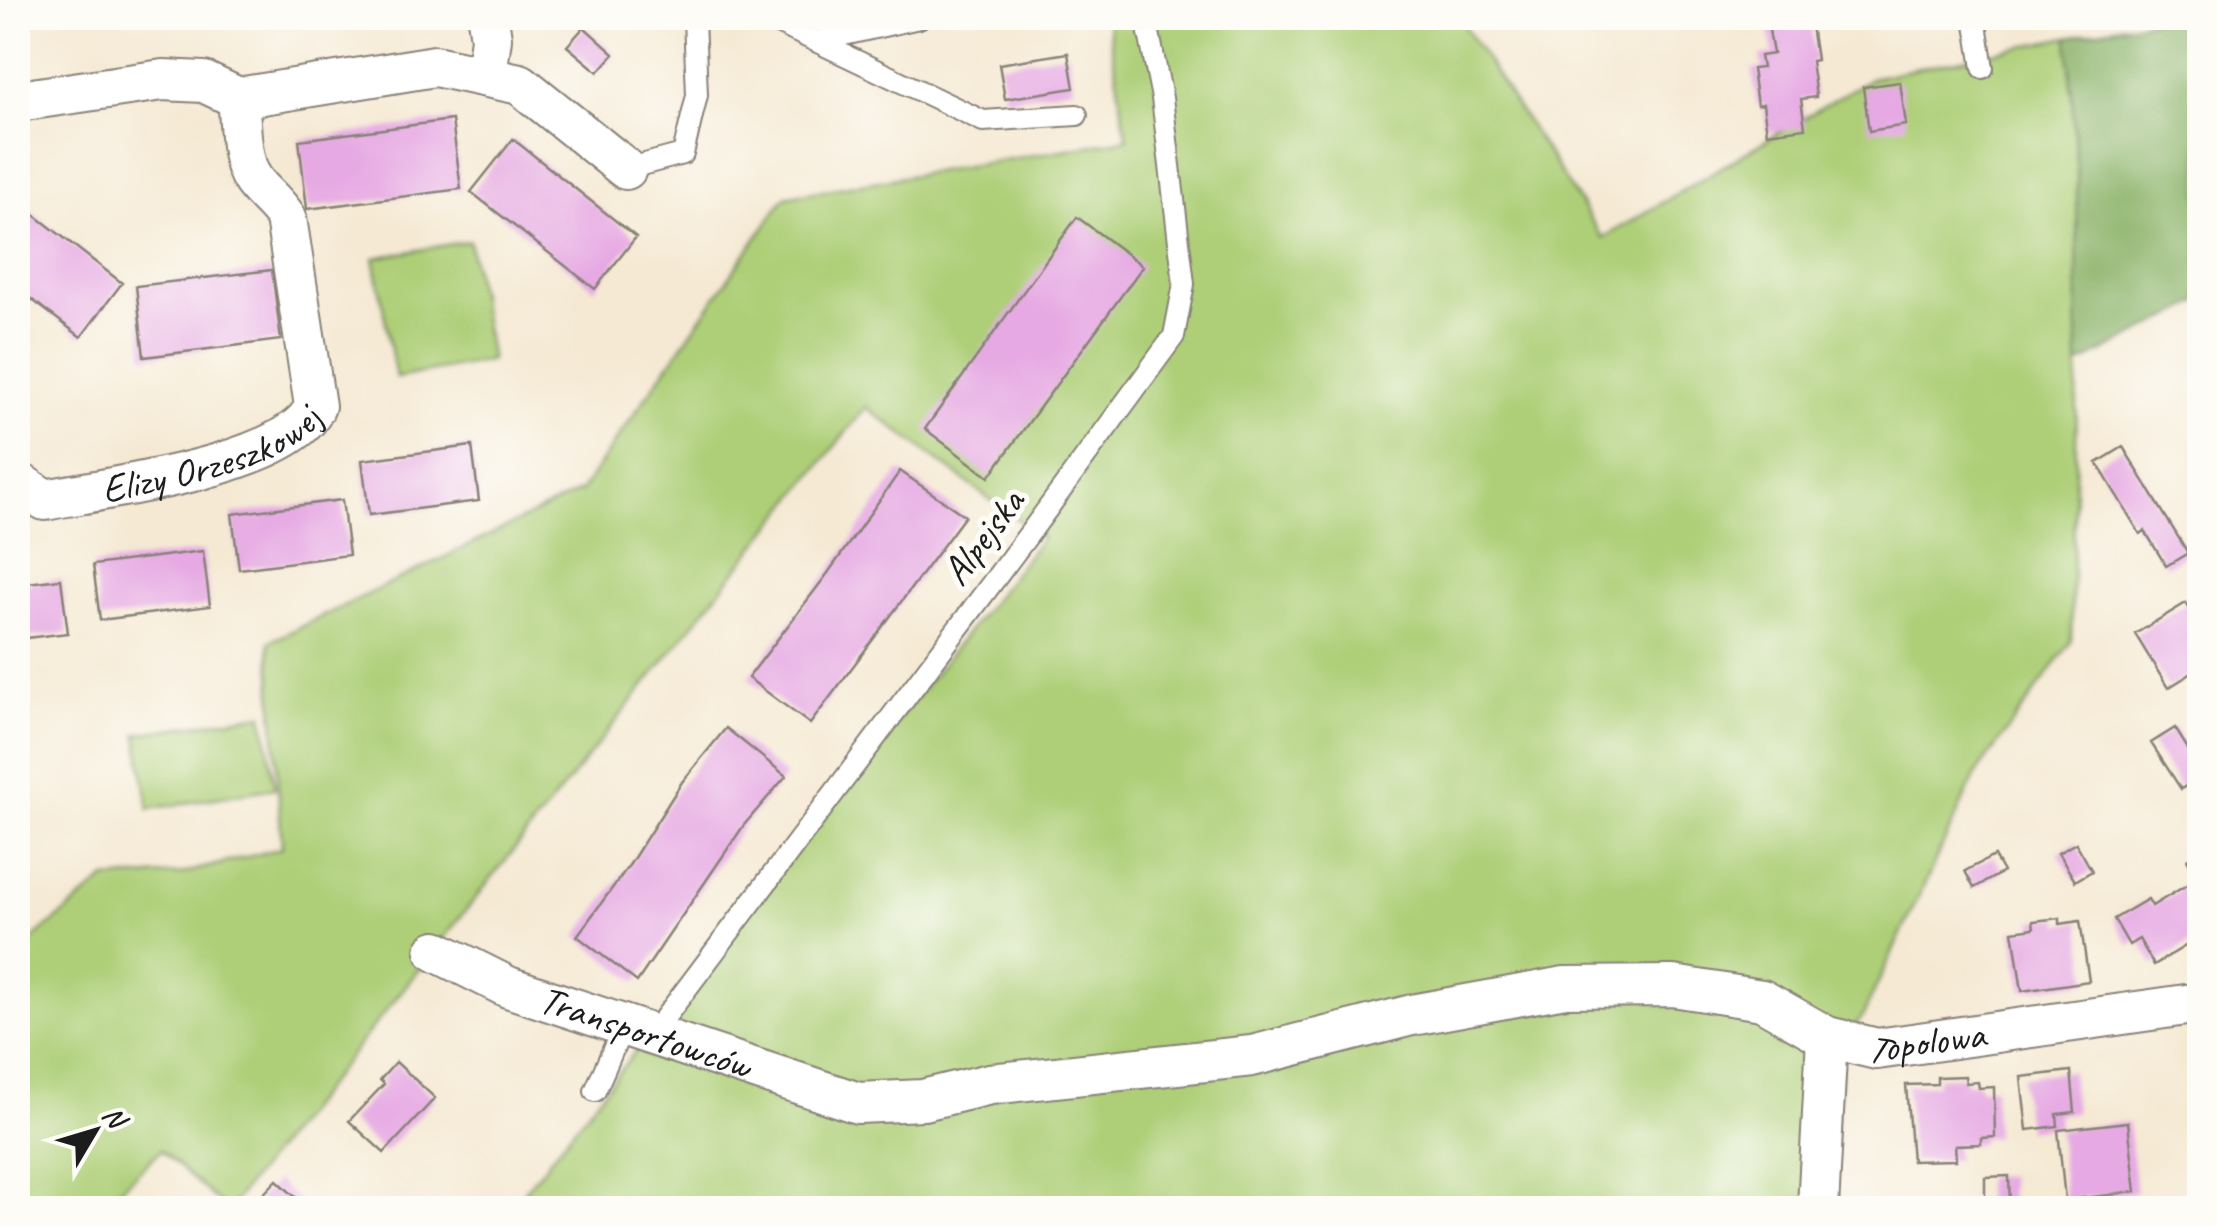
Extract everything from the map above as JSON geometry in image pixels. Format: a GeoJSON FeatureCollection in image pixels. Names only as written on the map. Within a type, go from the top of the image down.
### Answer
{"type":"FeatureCollection","features":[{"type":"Feature","properties":{"kind":"street"},"geometry":{"type":"LineString","coordinates":[[486,75],[492,38],[488,18]]}},
{"type":"Feature","properties":{"kind":"street"},"geometry":{"type":"LineString","coordinates":[[18,101],[164,80],[204,82],[238,98],[435,66],[520,84],[626,169]]}},
{"type":"Feature","properties":{"kind":"street","name":"Elizy Orzeszkowej"},"geometry":{"type":"LineString","coordinates":[[18,482],[45,500],[214,466],[276,445],[310,418],[315,406],[286,218],[247,168],[238,98]]}},
{"type":"Feature","properties":{"kind":"street","name":"Transportowców"},"geometry":{"type":"LineString","coordinates":[[436,952],[508,987],[858,1103],[923,1100],[990,1084],[1252,1056],[1412,1015],[1564,986],[1673,986],[1762,1000],[1827,1037]]}},
{"type":"Feature","properties":{"kind":"street","name":"Topolowa"},"geometry":{"type":"LineString","coordinates":[[1818,1208],[1827,1037],[1876,1049],[2200,1003]]}},
{"type":"Feature","properties":{"kind":"lane"},"geometry":{"type":"LineString","coordinates":[[626,169],[683,154],[697,96],[694,18]]}},
{"type":"Feature","properties":{"kind":"lane"},"geometry":{"type":"LineString","coordinates":[[767,18],[984,121],[1077,115]]}},
{"type":"Feature","properties":{"kind":"lane"},"geometry":{"type":"LineString","coordinates":[[817,42],[919,18]]}},
{"type":"Feature","properties":{"kind":"lane","name":"Alpejska"},"geometry":{"type":"LineString","coordinates":[[595,1091],[637,1031],[1020,546],[1174,336],[1184,284],[1162,98],[1146,18]]}},
{"type":"Feature","properties":{"kind":"lane"},"geometry":{"type":"LineString","coordinates":[[1975,18],[1983,68]]}},
{"type":"Feature","properties":{"kind":"green space"},"geometry":{"type":"Polygon","coordinates":[[[1107,18],[1459,18],[1603,238],[1871,78],[2068,37],[2077,174],[2078,365],[2071,642],[1976,774],[1862,1017],[1843,1039],[1828,1208],[511,1208],[1042,538],[866,407],[229,1208],[161,1150],[100,1208],[18,1208],[18,951],[106,879],[181,874],[282,848],[269,642],[581,491],[785,197],[1127,139],[1107,18]]]}},
{"type":"Feature","properties":{"kind":"green space"},"geometry":{"type":"Polygon","coordinates":[[[2174,18],[2199,64],[2199,302],[2078,365],[2077,174],[2068,37],[2174,18]]]}},
{"type":"Feature","properties":{"kind":"green space"},"geometry":{"type":"Polygon","coordinates":[[[469,241],[491,360],[396,378],[374,258],[469,241]]]}},
{"type":"Feature","properties":{"kind":"green space"},"geometry":{"type":"Polygon","coordinates":[[[263,714],[275,788],[149,809],[137,734],[263,714]]]}},
{"type":"Feature","properties":{"kind":"building"},"geometry":{"type":"Polygon","coordinates":[[[1767,18],[1810,18],[1816,97],[1801,99],[1805,128],[1767,133],[1763,104],[1757,105],[1752,69],[1762,68],[1760,56],[1773,54],[1767,18]]]}},
{"type":"Feature","properties":{"kind":"building"},"geometry":{"type":"Polygon","coordinates":[[[584,27],[614,54],[598,72],[567,46],[584,27]]]}},
{"type":"Feature","properties":{"kind":"building"},"geometry":{"type":"Polygon","coordinates":[[[1068,53],[1074,88],[1005,99],[999,64],[1068,53]]]}},
{"type":"Feature","properties":{"kind":"building"},"geometry":{"type":"Polygon","coordinates":[[[1900,82],[1906,125],[1869,131],[1863,87],[1900,82]]]}},
{"type":"Feature","properties":{"kind":"building"},"geometry":{"type":"Polygon","coordinates":[[[452,120],[461,189],[307,209],[299,140],[452,120]]]}},
{"type":"Feature","properties":{"kind":"building"},"geometry":{"type":"Polygon","coordinates":[[[513,139],[636,237],[595,289],[471,192],[513,139]]]}},
{"type":"Feature","properties":{"kind":"building"},"geometry":{"type":"Polygon","coordinates":[[[18,202],[122,283],[81,337],[18,289],[18,202]]]}},
{"type":"Feature","properties":{"kind":"building"},"geometry":{"type":"Polygon","coordinates":[[[1077,217],[1143,266],[989,477],[925,429],[1077,217]]]}},
{"type":"Feature","properties":{"kind":"building"},"geometry":{"type":"Polygon","coordinates":[[[272,270],[281,340],[144,357],[136,286],[272,270]]]}},
{"type":"Feature","properties":{"kind":"building"},"geometry":{"type":"Polygon","coordinates":[[[472,446],[479,501],[369,515],[362,460],[472,446]]]}},
{"type":"Feature","properties":{"kind":"building"},"geometry":{"type":"Polygon","coordinates":[[[2123,447],[2188,553],[2166,566],[2145,531],[2140,534],[2097,463],[2123,447]]]}},
{"type":"Feature","properties":{"kind":"building"},"geometry":{"type":"Polygon","coordinates":[[[900,471],[965,516],[810,724],[748,678],[900,471]]]}},
{"type":"Feature","properties":{"kind":"building"},"geometry":{"type":"Polygon","coordinates":[[[342,500],[349,555],[239,569],[232,514],[342,500]]]}},
{"type":"Feature","properties":{"kind":"building"},"geometry":{"type":"Polygon","coordinates":[[[203,551],[210,606],[100,620],[93,565],[203,551]]]}},
{"type":"Feature","properties":{"kind":"building"},"geometry":{"type":"Polygon","coordinates":[[[61,579],[68,633],[18,639],[18,584],[61,579]]]}},
{"type":"Feature","properties":{"kind":"building"},"geometry":{"type":"Polygon","coordinates":[[[2186,603],[2200,625],[2200,668],[2168,688],[2135,634],[2186,603]]]}},
{"type":"Feature","properties":{"kind":"building"},"geometry":{"type":"Polygon","coordinates":[[[726,728],[786,776],[744,825],[637,982],[577,936],[630,864],[682,782],[726,728]]]}},
{"type":"Feature","properties":{"kind":"building"},"geometry":{"type":"Polygon","coordinates":[[[2175,728],[2200,768],[2200,777],[2181,789],[2151,743],[2175,728]]]}},
{"type":"Feature","properties":{"kind":"building"},"geometry":{"type":"Polygon","coordinates":[[[2076,843],[2092,871],[2075,881],[2058,853],[2076,843]]]}},
{"type":"Feature","properties":{"kind":"building"},"geometry":{"type":"Polygon","coordinates":[[[2200,851],[2200,937],[2154,965],[2139,939],[2129,945],[2114,919],[2148,899],[2152,906],[2198,878],[2187,859],[2200,851]]]}},
{"type":"Feature","properties":{"kind":"building"},"geometry":{"type":"Polygon","coordinates":[[[1994,856],[2003,872],[1974,888],[1965,871],[1994,856]]]}},
{"type":"Feature","properties":{"kind":"building"},"geometry":{"type":"Polygon","coordinates":[[[2060,918],[2060,924],[2080,921],[2089,981],[2022,991],[2013,931],[2034,928],[2033,921],[2060,918]]]}},
{"type":"Feature","properties":{"kind":"building"},"geometry":{"type":"Polygon","coordinates":[[[396,1062],[435,1098],[384,1153],[349,1121],[384,1084],[380,1080],[396,1062]]]}},
{"type":"Feature","properties":{"kind":"building"},"geometry":{"type":"Polygon","coordinates":[[[2071,1071],[2075,1112],[2057,1114],[2058,1126],[2027,1130],[2021,1077],[2071,1071]]]}},
{"type":"Feature","properties":{"kind":"building"},"geometry":{"type":"Polygon","coordinates":[[[1965,1076],[1966,1083],[1978,1082],[1979,1088],[1994,1087],[1995,1137],[1981,1138],[1981,1144],[1955,1145],[1956,1160],[1912,1161],[1906,1085],[1937,1084],[1937,1077],[1965,1076]]]}},
{"type":"Feature","properties":{"kind":"building"},"geometry":{"type":"Polygon","coordinates":[[[2128,1122],[2136,1192],[2065,1200],[2058,1130],[2128,1122]]]}},
{"type":"Feature","properties":{"kind":"building"},"geometry":{"type":"Polygon","coordinates":[[[2009,1176],[2010,1208],[1985,1208],[1985,1177],[2009,1176]]]}},
{"type":"Feature","properties":{"kind":"building"},"geometry":{"type":"Polygon","coordinates":[[[277,1180],[307,1208],[250,1208],[277,1180]]]}}]}
